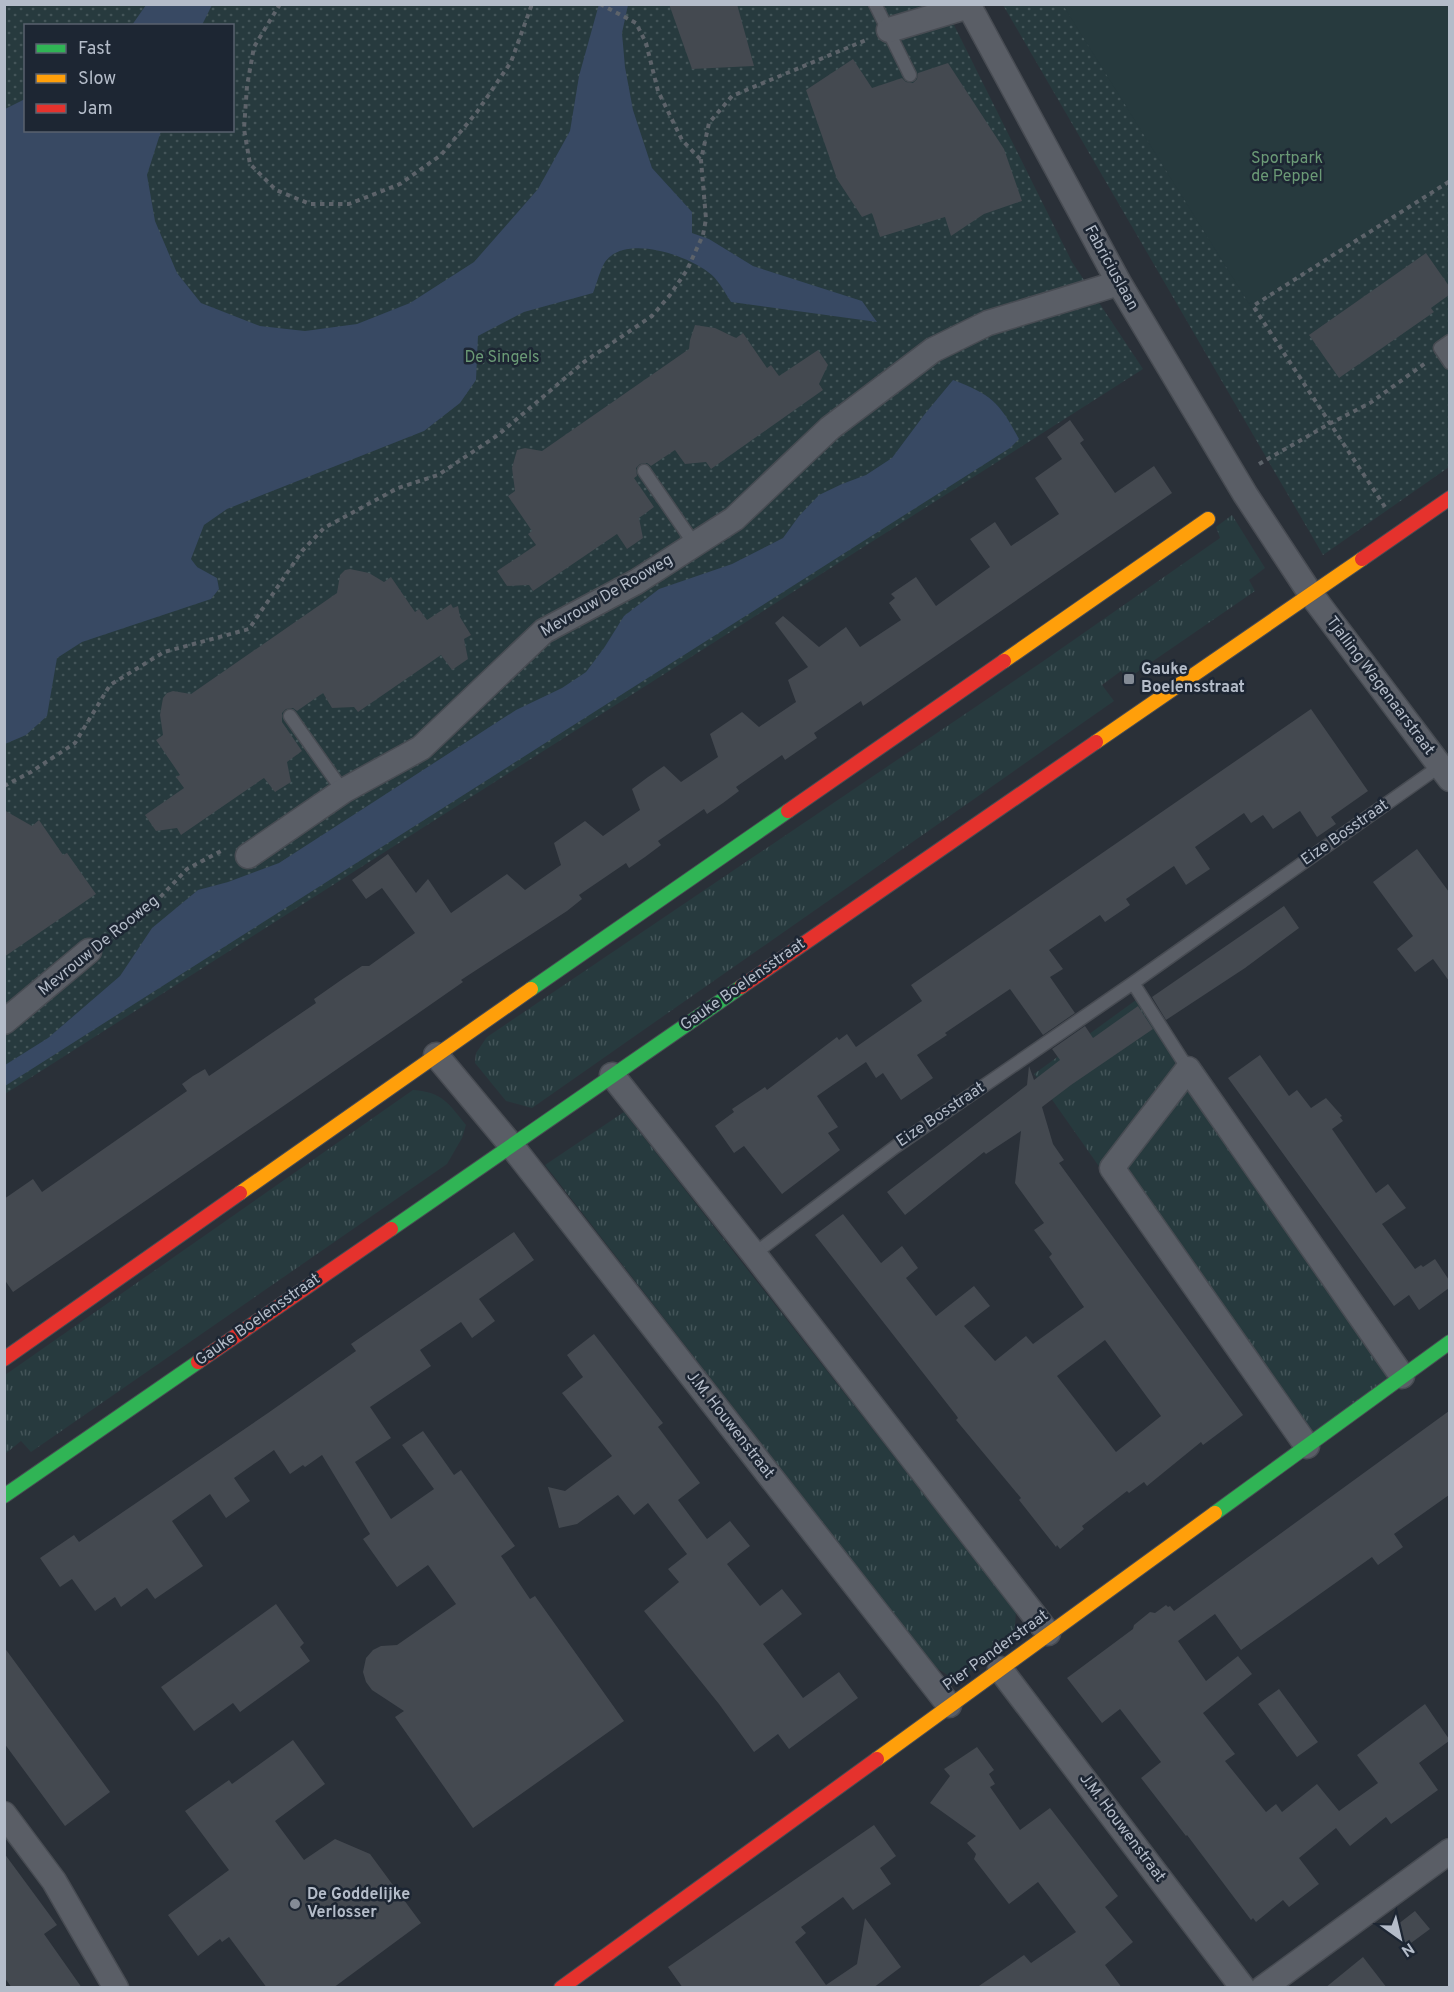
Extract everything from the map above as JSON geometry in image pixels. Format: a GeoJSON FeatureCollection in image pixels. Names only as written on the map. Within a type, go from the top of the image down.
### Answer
{"type":"FeatureCollection","features":[{"type":"Feature","properties":{"kind":"street","name":"Fabriciuslaan"},"geometry":{"type":"LineString","coordinates":[[889,30],[969,6],[1119,283],[1236,480],[1310,593]]}},
{"type":"Feature","properties":{"kind":"street","name":"Mevrouw De Rooweg"},"geometry":{"type":"LineString","coordinates":[[248,856],[343,791],[421,748],[544,631],[636,582],[734,519],[830,428],[933,350],[987,323],[1119,283]]}},
{"type":"Feature","properties":{"kind":"street","name":"Gauke Boelensstraat"},"geometry":{"type":"LineString","coordinates":[[4,1496],[1449,498]]}},
{"type":"Feature","properties":{"kind":"street"},"geometry":{"type":"LineString","coordinates":[[4,1359],[436,1055],[1208,519]]}},
{"type":"Feature","properties":{"kind":"street","name":"Tjalling Wagenaarstraat"},"geometry":{"type":"LineString","coordinates":[[1310,593],[1445,773]]}},
{"type":"Feature","properties":{"kind":"street","name":"Mevrouw De Rooweg"},"geometry":{"type":"LineString","coordinates":[[4,1022],[89,951]]}},
{"type":"Feature","properties":{"kind":"street"},"geometry":{"type":"LineString","coordinates":[[436,1055],[511,1145]]}},
{"type":"Feature","properties":{"kind":"street"},"geometry":{"type":"LineString","coordinates":[[1307,1446],[1112,1168],[1188,1069],[1402,1376]]}},
{"type":"Feature","properties":{"kind":"street"},"geometry":{"type":"LineString","coordinates":[[612,1075],[1048,1633]]}},
{"type":"Feature","properties":{"kind":"street","name":"J.M. Houwenstraat"},"geometry":{"type":"LineString","coordinates":[[511,1145],[950,1705]]}},
{"type":"Feature","properties":{"kind":"street","name":"Pier Panderstraat"},"geometry":{"type":"LineString","coordinates":[[561,1988],[1449,1342]]}},
{"type":"Feature","properties":{"kind":"street","name":"J.M. Houwenstraat"},"geometry":{"type":"LineString","coordinates":[[1000,1669],[1243,1988]]}},
{"type":"Feature","properties":{"kind":"street"},"geometry":{"type":"LineString","coordinates":[[4,1814],[54,1881],[116,1988]]}},
{"type":"Feature","properties":{"kind":"street"},"geometry":{"type":"LineString","coordinates":[[1263,1988],[1449,1851]]}},
{"type":"Feature","properties":{"kind":"lane"},"geometry":{"type":"LineString","coordinates":[[875,4],[910,75]]}},
{"type":"Feature","properties":{"kind":"lane"},"geometry":{"type":"LineString","coordinates":[[1446,346],[1449,363]]}},
{"type":"Feature","properties":{"kind":"lane"},"geometry":{"type":"LineString","coordinates":[[644,471],[694,545]]}},
{"type":"Feature","properties":{"kind":"lane"},"geometry":{"type":"LineString","coordinates":[[290,716],[343,791]]}},
{"type":"Feature","properties":{"kind":"lane","name":"Eize Bosstraat"},"geometry":{"type":"LineString","coordinates":[[754,1254],[895,1147],[1445,773]]}},
{"type":"Feature","properties":{"kind":"lane"},"geometry":{"type":"LineString","coordinates":[[1133,983],[1188,1069]]}},
{"type":"Feature","properties":{"kind":"path"},"geometry":{"type":"LineString","coordinates":[[280,4],[254,47],[247,86],[244,129],[250,164],[276,190],[310,204],[349,204],[400,184],[441,155],[477,112],[511,62],[532,4]]}},
{"type":"Feature","properties":{"kind":"path"},"geometry":{"type":"LineString","coordinates":[[600,4],[636,23],[646,43],[658,91],[682,140],[701,160]]}},
{"type":"Feature","properties":{"kind":"path"},"geometry":{"type":"LineString","coordinates":[[4,786],[31,772],[75,743],[110,685],[164,652],[249,629],[302,551],[324,528],[398,488],[438,475],[498,435],[584,362],[652,316],[687,270],[703,235],[706,219],[701,160],[709,123],[732,96],[889,30]]}},
{"type":"Feature","properties":{"kind":"path"},"geometry":{"type":"LineString","coordinates":[[1401,532],[1253,306],[1449,181]]}},
{"type":"Feature","properties":{"kind":"path"},"geometry":{"type":"LineString","coordinates":[[1236,480],[1257,465],[1370,403],[1446,346]]}},
{"type":"Feature","properties":{"kind":"path","name":"Mevrouw De Rooweg"},"geometry":{"type":"LineString","coordinates":[[89,951],[100,948],[146,913],[187,869],[222,850],[248,856]]}},
{"type":"Feature","properties":{"kind":"green space","name":"De Singels"},"geometry":{"type":"Polygon","coordinates":[[[5,5],[944,5],[1072,262],[1143,369],[5,1094],[5,5]]]}},
{"type":"Feature","properties":{"kind":"green space","name":"Sportpark de Peppel"},"geometry":{"type":"Polygon","coordinates":[[[1003,5],[1449,5],[1449,467],[1323,555],[1003,5]]]}},
{"type":"Feature","properties":{"kind":"green space"},"geometry":{"type":"Polygon","coordinates":[[[1063,5],[1449,5],[1449,183],[1251,307],[1063,5]]]}},
{"type":"Feature","properties":{"kind":"green space"},"geometry":{"type":"Polygon","coordinates":[[[1232,515],[1265,568],[1249,580],[1255,591],[1127,679],[1121,671],[1102,685],[1114,701],[532,1108],[506,1101],[475,1063],[476,1053],[487,1037],[1042,662],[1220,538],[1216,527],[1232,515]]]}},
{"type":"Feature","properties":{"kind":"green space"},"geometry":{"type":"Polygon","coordinates":[[[1136,1000],[1395,1375],[1295,1445],[1034,1074],[1136,1000]]]}},
{"type":"Feature","properties":{"kind":"green space"},"geometry":{"type":"Polygon","coordinates":[[[413,1090],[438,1096],[450,1105],[466,1125],[462,1138],[447,1164],[31,1452],[21,1441],[5,1454],[5,1375],[413,1090]]]}},
{"type":"Feature","properties":{"kind":"green space"},"geometry":{"type":"Polygon","coordinates":[[[624,1112],[1016,1612],[1014,1639],[963,1677],[949,1676],[935,1667],[545,1165],[624,1112]]]}},
{"type":"Feature","properties":{"kind":"water"},"geometry":{"type":"Polygon","coordinates":[[[146,4],[212,5],[202,24],[133,24],[146,4]]]}},
{"type":"Feature","properties":{"kind":"water"},"geometry":{"type":"Polygon","coordinates":[[[599,4],[628,5],[622,33],[625,67],[633,110],[652,168],[692,212],[692,233],[709,239],[753,266],[862,301],[877,322],[731,302],[712,275],[685,259],[641,248],[626,249],[614,254],[603,265],[593,293],[524,312],[478,336],[476,380],[460,403],[424,431],[227,509],[204,525],[191,559],[197,567],[217,578],[219,589],[211,599],[82,642],[57,658],[47,716],[26,735],[5,744],[5,109],[24,100],[24,132],[161,132],[147,175],[155,221],[177,273],[201,303],[260,326],[305,331],[357,324],[410,303],[474,262],[538,189],[570,131],[579,76],[599,4]]]}},
{"type":"Feature","properties":{"kind":"water"},"geometry":{"type":"Polygon","coordinates":[[[953,380],[986,395],[1000,408],[1019,439],[1010,448],[5,1086],[5,1065],[48,1038],[120,976],[152,928],[198,890],[228,882],[279,863],[516,710],[562,688],[586,672],[624,616],[659,589],[732,564],[783,538],[799,516],[819,495],[866,475],[892,458],[953,380]]]}},
{"type":"Feature","properties":{"kind":"building"},"geometry":{"type":"Polygon","coordinates":[[[669,4],[737,4],[754,66],[692,69],[669,4]]]}},
{"type":"Feature","properties":{"kind":"building"},"geometry":{"type":"Polygon","coordinates":[[[853,59],[872,88],[902,78],[906,82],[913,83],[918,73],[948,63],[1004,149],[1022,201],[984,214],[951,236],[945,217],[880,237],[872,213],[862,217],[837,179],[806,90],[853,59]]]}},
{"type":"Feature","properties":{"kind":"building"},"geometry":{"type":"Polygon","coordinates":[[[1426,253],[1449,286],[1449,295],[1431,308],[1434,312],[1339,378],[1309,335],[1426,253]]]}},
{"type":"Feature","properties":{"kind":"building"},"geometry":{"type":"Polygon","coordinates":[[[695,325],[715,328],[736,338],[743,333],[767,368],[771,365],[779,376],[818,350],[828,365],[819,384],[823,390],[711,469],[706,462],[685,464],[675,450],[651,466],[647,463],[640,464],[636,468],[637,476],[634,478],[654,507],[639,518],[643,538],[627,549],[617,534],[533,591],[529,585],[507,586],[497,571],[536,545],[528,534],[532,531],[508,496],[515,491],[512,468],[517,450],[525,448],[542,451],[689,349],[695,325]]]}},
{"type":"Feature","properties":{"kind":"building"},"geometry":{"type":"Polygon","coordinates":[[[1070,420],[1084,440],[1080,443],[1115,493],[1154,466],[1172,493],[863,706],[861,701],[814,733],[817,738],[785,760],[782,755],[736,787],[739,791],[723,803],[707,814],[704,809],[658,841],[661,845],[645,857],[629,868],[626,863],[579,895],[582,899],[567,911],[461,980],[463,982],[13,1292],[4,1279],[4,1199],[33,1179],[42,1192],[187,1091],[182,1084],[193,1076],[205,1069],[209,1076],[316,1003],[314,999],[344,978],[362,966],[369,966],[415,933],[382,888],[366,899],[352,880],[388,854],[416,893],[428,879],[451,913],[507,874],[525,890],[561,865],[554,843],[585,821],[603,836],[640,810],[632,789],[648,777],[664,766],[681,782],[718,757],[710,734],[742,712],[759,727],[796,702],[788,680],[808,667],[775,623],[783,616],[819,647],[846,627],[860,647],[901,620],[889,603],[895,598],[891,594],[916,577],[936,606],[990,567],[970,539],[995,522],[1011,546],[1059,514],[1035,478],[1062,459],[1047,437],[1070,420]]]}},
{"type":"Feature","properties":{"kind":"building"},"geometry":{"type":"Polygon","coordinates":[[[350,569],[369,573],[384,582],[391,577],[415,612],[419,609],[427,620],[451,604],[453,608],[458,606],[460,617],[471,635],[464,639],[468,659],[452,670],[441,655],[358,712],[354,707],[332,708],[323,693],[297,711],[293,708],[286,709],[282,713],[282,722],[302,751],[287,762],[291,782],[275,792],[264,778],[181,835],[177,828],[156,831],[145,815],[184,788],[176,777],[180,775],[156,740],[163,735],[160,715],[163,698],[167,693],[173,691],[191,694],[337,593],[340,575],[350,569]]]}},
{"type":"Feature","properties":{"kind":"building"},"geometry":{"type":"Polygon","coordinates":[[[1311,709],[1368,791],[1331,817],[1336,824],[1317,837],[1300,811],[1273,829],[1263,815],[1251,823],[1244,813],[1195,847],[1210,869],[1186,885],[1174,866],[1126,899],[1130,905],[1105,922],[1100,915],[1049,950],[1063,969],[1050,977],[1075,1013],[1043,1035],[1010,989],[917,1055],[933,1078],[901,1100],[883,1073],[876,1078],[866,1062],[817,1096],[838,1127],[828,1133],[840,1150],[782,1194],[744,1146],[734,1153],[715,1126],[734,1112],[732,1109],[765,1087],[767,1090],[837,1037],[839,1040],[847,1034],[856,1047],[922,1001],[911,985],[1311,709]]]}},
{"type":"Feature","properties":{"kind":"building"},"geometry":{"type":"Polygon","coordinates":[[[4,810],[32,826],[39,820],[63,855],[67,853],[96,894],[4,957],[4,810]]]}},
{"type":"Feature","properties":{"kind":"building"},"geometry":{"type":"Polygon","coordinates":[[[1417,849],[1449,892],[1449,981],[1433,959],[1415,972],[1397,949],[1413,936],[1373,882],[1417,849]]]}},
{"type":"Feature","properties":{"kind":"building"},"geometry":{"type":"Polygon","coordinates":[[[1284,906],[1299,928],[1245,968],[1166,1020],[1152,997],[1284,906]]]}},
{"type":"Feature","properties":{"kind":"building"},"geometry":{"type":"Polygon","coordinates":[[[1138,1006],[1153,1029],[1042,1107],[1053,1144],[1064,1160],[1059,1163],[1243,1415],[1203,1445],[1201,1442],[1147,1486],[1144,1482],[1129,1493],[1127,1491],[1082,1526],[1084,1529],[1060,1549],[1057,1545],[1056,1547],[1019,1500],[1021,1498],[956,1420],[958,1418],[956,1415],[815,1235],[843,1214],[881,1263],[902,1246],[918,1268],[906,1278],[936,1316],[974,1286],[990,1306],[964,1326],[995,1361],[1026,1336],[1033,1344],[1084,1307],[1049,1257],[1052,1254],[1034,1230],[1044,1223],[1015,1183],[1021,1131],[986,1154],[984,1152],[905,1215],[887,1192],[1027,1085],[1029,1066],[1034,1080],[1060,1060],[1052,1049],[1085,1026],[1093,1038],[1138,1006]],[[1105,1340],[1057,1376],[1116,1452],[1161,1416],[1105,1340]]]}},
{"type":"Feature","properties":{"kind":"building"},"geometry":{"type":"Polygon","coordinates":[[[1260,1055],[1289,1096],[1297,1090],[1311,1108],[1326,1098],[1342,1116],[1340,1117],[1343,1121],[1332,1129],[1376,1193],[1388,1184],[1406,1208],[1382,1224],[1415,1269],[1435,1259],[1449,1280],[1449,1288],[1419,1310],[1409,1295],[1394,1306],[1228,1078],[1260,1055]]]}},
{"type":"Feature","properties":{"kind":"building"},"geometry":{"type":"Polygon","coordinates":[[[514,1232],[534,1260],[479,1299],[495,1321],[472,1338],[461,1322],[420,1350],[431,1366],[370,1407],[391,1438],[355,1462],[391,1519],[434,1489],[402,1445],[423,1431],[454,1475],[461,1470],[515,1546],[501,1556],[530,1599],[535,1596],[624,1721],[473,1828],[395,1717],[404,1711],[372,1690],[363,1672],[366,1658],[373,1650],[381,1646],[397,1645],[456,1604],[428,1565],[397,1587],[363,1539],[370,1534],[322,1455],[290,1474],[274,1450],[234,1478],[250,1501],[226,1518],[210,1494],[172,1521],[203,1566],[155,1599],[147,1588],[121,1607],[115,1597],[95,1611],[72,1579],[60,1587],[40,1558],[74,1535],[79,1542],[268,1413],[356,1351],[351,1344],[514,1232]]]}},
{"type":"Feature","properties":{"kind":"building"},"geometry":{"type":"Polygon","coordinates":[[[594,1334],[663,1423],[658,1427],[700,1483],[678,1500],[707,1539],[730,1521],[750,1546],[727,1564],[760,1606],[782,1589],[802,1614],[763,1644],[803,1698],[839,1672],[858,1698],[789,1749],[778,1734],[754,1752],[719,1704],[644,1611],[679,1582],[668,1569],[687,1554],[648,1503],[634,1515],[618,1495],[577,1524],[559,1528],[548,1487],[565,1491],[612,1456],[562,1393],[583,1377],[567,1355],[594,1334]]]}},
{"type":"Feature","properties":{"kind":"building"},"geometry":{"type":"Polygon","coordinates":[[[1449,1411],[1449,1495],[1394,1534],[1403,1547],[1378,1565],[1372,1557],[1241,1650],[1215,1614],[1178,1641],[1206,1681],[1238,1656],[1252,1674],[1203,1713],[1235,1754],[1225,1761],[1266,1812],[1276,1804],[1282,1812],[1317,1784],[1339,1811],[1378,1783],[1357,1755],[1425,1704],[1449,1739],[1419,1763],[1438,1790],[1391,1824],[1386,1817],[1350,1846],[1336,1828],[1299,1858],[1319,1884],[1289,1907],[1283,1900],[1256,1922],[1253,1918],[1251,1920],[1141,1778],[1161,1762],[1120,1709],[1102,1723],[1067,1678],[1133,1629],[1134,1625],[1150,1612],[1155,1613],[1166,1605],[1174,1611],[1449,1411]]]}},
{"type":"Feature","properties":{"kind":"building"},"geometry":{"type":"Polygon","coordinates":[[[276,1604],[304,1643],[300,1647],[310,1661],[240,1712],[233,1703],[194,1731],[161,1687],[276,1604]]]}},
{"type":"Feature","properties":{"kind":"building"},"geometry":{"type":"Polygon","coordinates":[[[4,1647],[110,1792],[65,1826],[4,1743],[4,1647]]]}},
{"type":"Feature","properties":{"kind":"building"},"geometry":{"type":"Polygon","coordinates":[[[1279,1689],[1318,1742],[1297,1757],[1258,1704],[1279,1689]]]}},
{"type":"Feature","properties":{"kind":"building","name":"De Goddelijke Verlosser"},"geometry":{"type":"Polygon","coordinates":[[[293,1740],[325,1784],[275,1821],[304,1860],[335,1839],[370,1854],[421,1923],[333,1988],[267,1988],[229,1937],[222,1942],[220,1939],[198,1956],[168,1915],[229,1870],[185,1811],[229,1780],[232,1784],[293,1740]]]}},
{"type":"Feature","properties":{"kind":"building"},"geometry":{"type":"Polygon","coordinates":[[[977,1747],[994,1770],[989,1774],[995,1784],[990,1787],[1020,1830],[1050,1808],[1118,1896],[1105,1907],[1133,1942],[1105,1965],[1122,1988],[976,1988],[1024,1955],[1031,1963],[1076,1932],[1038,1882],[1009,1904],[974,1859],[976,1854],[967,1843],[976,1836],[930,1803],[950,1776],[944,1769],[977,1747]]]}},
{"type":"Feature","properties":{"kind":"building"},"geometry":{"type":"Polygon","coordinates":[[[874,1825],[896,1856],[880,1868],[891,1884],[853,1910],[843,1897],[801,1927],[806,1933],[795,1942],[826,1985],[857,1964],[865,1918],[901,1967],[873,1988],[683,1988],[668,1967],[874,1825]]]}},
{"type":"Feature","properties":{"kind":"building"},"geometry":{"type":"Polygon","coordinates":[[[4,1853],[57,1925],[44,1934],[82,1988],[12,1988],[4,1977],[4,1853]]]}},
{"type":"Feature","properties":{"kind":"building"},"geometry":{"type":"Polygon","coordinates":[[[1415,1911],[1430,1929],[1407,1946],[1393,1928],[1415,1911]]]}},
{"type":"Feature","properties":{"kind":"building"},"geometry":{"type":"Polygon","coordinates":[[[1363,1957],[1387,1988],[1325,1988],[1363,1957]]]}},
{"type":"Feature","properties":{"kind":"traffic: fast"},"geometry":{"type":"LineString","coordinates":[[531,989],[788,811]]}},
{"type":"Feature","properties":{"kind":"traffic: fast"},"geometry":{"type":"LineString","coordinates":[[391,1229],[741,987]]}},
{"type":"Feature","properties":{"kind":"traffic: fast"},"geometry":{"type":"LineString","coordinates":[[1215,1513],[1450,1342]]}},
{"type":"Feature","properties":{"kind":"traffic: fast"},"geometry":{"type":"LineString","coordinates":[[4,1496],[198,1362]]}},
{"type":"Feature","properties":{"kind":"traffic: slow"},"geometry":{"type":"LineString","coordinates":[[1004,661],[1208,519]]}},
{"type":"Feature","properties":{"kind":"traffic: slow"},"geometry":{"type":"LineString","coordinates":[[1096,742],[1362,559]]}},
{"type":"Feature","properties":{"kind":"traffic: slow"},"geometry":{"type":"LineString","coordinates":[[240,1193],[531,989]]}},
{"type":"Feature","properties":{"kind":"traffic: slow"},"geometry":{"type":"LineString","coordinates":[[877,1759],[1215,1513]]}},
{"type":"Feature","properties":{"kind":"traffic: jam"},"geometry":{"type":"LineString","coordinates":[[1362,559],[1450,498]]}},
{"type":"Feature","properties":{"kind":"traffic: jam"},"geometry":{"type":"LineString","coordinates":[[788,811],[1004,661]]}},
{"type":"Feature","properties":{"kind":"traffic: jam"},"geometry":{"type":"LineString","coordinates":[[741,987],[1096,742]]}},
{"type":"Feature","properties":{"kind":"traffic: jam"},"geometry":{"type":"LineString","coordinates":[[4,1359],[240,1193]]}},
{"type":"Feature","properties":{"kind":"traffic: jam"},"geometry":{"type":"LineString","coordinates":[[198,1362],[391,1229]]}},
{"type":"Feature","properties":{"kind":"traffic: jam"},"geometry":{"type":"LineString","coordinates":[[561,1988],[877,1759]]}},
{"type":"Feature","properties":{"kind":"place","name":"Gauke Boelensstraat"},"geometry":{"type":"Point","coordinates":[1129,679]}},
{"type":"Feature","properties":{"kind":"place","name":"De Goddelijke Verlosser"},"geometry":{"type":"Point","coordinates":[295,1904]}}]}
